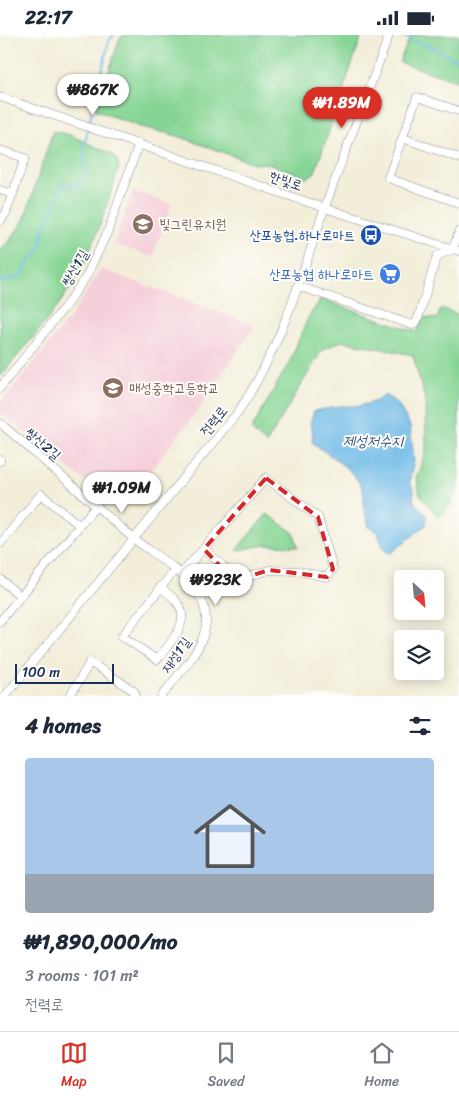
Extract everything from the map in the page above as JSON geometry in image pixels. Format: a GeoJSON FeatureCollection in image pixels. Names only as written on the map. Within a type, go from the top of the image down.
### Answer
{"type":"FeatureCollection","features":[{"type":"Feature","properties":{"kind":"street","name":"전력로"},"geometry":{"type":"LineString","coordinates":[[5,696],[246,399],[273,351],[388,35]]}},
{"type":"Feature","properties":{"kind":"street","name":"한빛로"},"geometry":{"type":"LineString","coordinates":[[0,97],[325,208],[456,250]]}},
{"type":"Feature","properties":{"kind":"street"},"geometry":{"type":"LineString","coordinates":[[459,111],[417,97],[388,179],[459,203]]}},
{"type":"Feature","properties":{"kind":"street"},"geometry":{"type":"LineString","coordinates":[[402,138],[459,158]]}},
{"type":"Feature","properties":{"kind":"street","name":"쌍산1길"},"geometry":{"type":"LineString","coordinates":[[0,388],[67,304],[86,277],[108,231],[139,143]]}},
{"type":"Feature","properties":{"kind":"street"},"geometry":{"type":"LineString","coordinates":[[0,150],[25,158],[6,213],[0,222]]}},
{"type":"Feature","properties":{"kind":"street"},"geometry":{"type":"LineString","coordinates":[[0,190],[13,194]]}},
{"type":"Feature","properties":{"kind":"street"},"geometry":{"type":"LineString","coordinates":[[298,286],[412,325],[417,321],[437,256],[456,250],[459,231]]}},
{"type":"Feature","properties":{"kind":"street","name":"쌍산2길"},"geometry":{"type":"LineString","coordinates":[[0,423],[133,538]]}},
{"type":"Feature","properties":{"kind":"street"},"geometry":{"type":"LineString","coordinates":[[160,587],[178,603],[183,620],[179,631],[157,660],[122,636],[160,587],[204,549],[266,478],[318,517],[333,569],[327,577],[299,571],[269,570],[234,581],[221,564],[204,549]]}},
{"type":"Feature","properties":{"kind":"street"},"geometry":{"type":"LineString","coordinates":[[0,544],[41,495],[79,525]]}},
{"type":"Feature","properties":{"kind":"street"},"geometry":{"type":"LineString","coordinates":[[0,621],[96,506]]}},
{"type":"Feature","properties":{"kind":"street","name":"재성1길"},"geometry":{"type":"LineString","coordinates":[[133,538],[178,572],[195,588],[204,605],[206,618],[204,635],[198,648],[162,696]]}},
{"type":"Feature","properties":{"kind":"street"},"geometry":{"type":"LineString","coordinates":[[0,579],[20,596]]}},
{"type":"Feature","properties":{"kind":"street"},"geometry":{"type":"LineString","coordinates":[[70,696],[90,662],[134,691],[136,696]]}},
{"type":"Feature","properties":{"kind":"highlighted area"},"geometry":{"type":"Polygon","coordinates":[[[266,478],[318,517],[333,569],[327,577],[269,570],[234,581],[204,549],[266,478]]]}},
{"type":"Feature","properties":{"kind":"shaded area","name":"빛그린유치원"},"geometry":{"type":"Polygon","coordinates":[[[133,191],[171,204],[153,257],[114,244],[133,191]]]}},
{"type":"Feature","properties":{"kind":"shaded area","name":"매성중학고등학교"},"geometry":{"type":"Polygon","coordinates":[[[101,269],[254,325],[198,410],[120,509],[1,413],[0,404],[70,318],[101,269]]]}},
{"type":"Feature","properties":{"kind":"green space"},"geometry":{"type":"Polygon","coordinates":[[[124,35],[362,35],[315,172],[307,178],[268,163],[255,164],[178,136],[137,126],[96,110],[120,38],[124,35]]]}},
{"type":"Feature","properties":{"kind":"green space"},"geometry":{"type":"Polygon","coordinates":[[[411,35],[459,35],[459,82],[399,62],[411,35]]]}},
{"type":"Feature","properties":{"kind":"green space"},"geometry":{"type":"Polygon","coordinates":[[[53,131],[70,135],[112,154],[117,160],[119,168],[96,235],[79,273],[52,313],[0,377],[0,249],[8,243],[24,220],[53,131]]]}},
{"type":"Feature","properties":{"kind":"green space"},"geometry":{"type":"Polygon","coordinates":[[[322,298],[417,332],[423,317],[437,319],[441,308],[459,315],[459,487],[450,505],[439,517],[420,495],[416,477],[426,452],[425,400],[413,355],[342,341],[322,350],[266,444],[251,430],[290,361],[309,316],[322,298]]]}},
{"type":"Feature","properties":{"kind":"green space"},"geometry":{"type":"Polygon","coordinates":[[[267,514],[294,533],[298,547],[268,545],[238,551],[237,549],[267,514]]]}},
{"type":"Feature","properties":{"kind":"water","name":"제성저수지"},"geometry":{"type":"Polygon","coordinates":[[[386,395],[398,404],[410,426],[414,461],[409,482],[414,491],[413,499],[415,504],[427,515],[426,525],[391,553],[385,551],[377,531],[369,527],[364,509],[363,491],[358,481],[347,468],[312,442],[313,434],[310,424],[314,411],[340,406],[359,406],[376,401],[386,395]]]}},
{"type":"Feature","properties":{"kind":"waterway"},"geometry":{"type":"LineString","coordinates":[[89,124],[109,41],[114,35]]}},
{"type":"Feature","properties":{"kind":"waterway"},"geometry":{"type":"LineString","coordinates":[[397,35],[438,49],[459,60]]}},
{"type":"Feature","properties":{"kind":"waterway"},"geometry":{"type":"LineString","coordinates":[[0,282],[22,276],[30,260],[40,249],[44,226],[53,211],[62,184],[76,186],[85,176],[84,147],[88,129]]}},
{"type":"Feature","properties":{"kind":"place","name":"빛그린유치원"},"geometry":{"type":"Point","coordinates":[143,224]}},
{"type":"Feature","properties":{"kind":"place","name":"산포농협.하나로마트"},"geometry":{"type":"Point","coordinates":[371,235]}},
{"type":"Feature","properties":{"kind":"place","name":"산포농협 하나로마트"},"geometry":{"type":"Point","coordinates":[390,274]}},
{"type":"Feature","properties":{"kind":"place","name":"매성중학고등학교"},"geometry":{"type":"Point","coordinates":[113,388]}}]}
